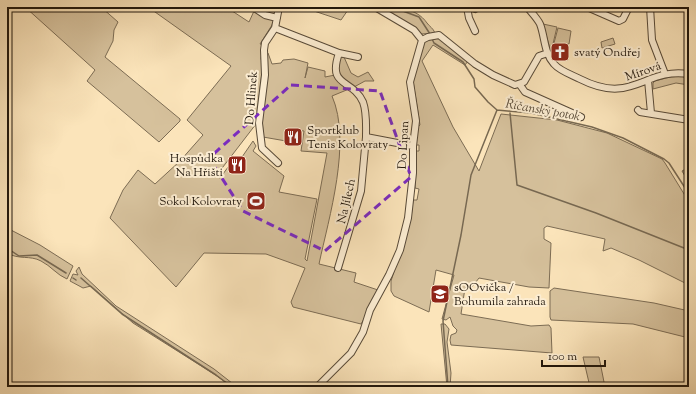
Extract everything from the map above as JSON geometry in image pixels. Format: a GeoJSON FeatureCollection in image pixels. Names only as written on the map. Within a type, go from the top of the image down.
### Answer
{"type":"FeatureCollection","features":[{"type":"Feature","properties":{"kind":"street"},"geometry":{"type":"LineString","coordinates":[[253,7],[265,15],[277,18]]}},
{"type":"Feature","properties":{"kind":"street","name":"Do Hlinek"},"geometry":{"type":"LineString","coordinates":[[278,163],[262,148],[259,123],[265,75],[264,50],[266,43],[275,28],[279,7]]}},
{"type":"Feature","properties":{"kind":"street"},"geometry":{"type":"LineString","coordinates":[[375,7],[414,30],[422,40],[436,35],[442,37],[493,75],[512,85],[520,85],[525,81],[539,56],[548,53]]}},
{"type":"Feature","properties":{"kind":"street"},"geometry":{"type":"LineString","coordinates":[[467,7],[469,18],[475,31]]}},
{"type":"Feature","properties":{"kind":"street","name":"Mírová"},"geometry":{"type":"LineString","coordinates":[[527,7],[539,22],[548,53],[556,66],[584,81],[602,88],[626,89],[665,74],[689,74]]}},
{"type":"Feature","properties":{"kind":"street"},"geometry":{"type":"LineString","coordinates":[[588,7],[619,22],[629,7]]}},
{"type":"Feature","properties":{"kind":"street"},"geometry":{"type":"LineString","coordinates":[[636,7],[646,7]]}},
{"type":"Feature","properties":{"kind":"street"},"geometry":{"type":"LineString","coordinates":[[650,7],[652,40],[665,74]]}},
{"type":"Feature","properties":{"kind":"street"},"geometry":{"type":"LineString","coordinates":[[674,7],[689,7]]}},
{"type":"Feature","properties":{"kind":"street"},"geometry":{"type":"LineString","coordinates":[[275,28],[339,53],[358,57]]}},
{"type":"Feature","properties":{"kind":"street","name":"Do Lipan"},"geometry":{"type":"LineString","coordinates":[[317,387],[351,352],[400,250],[408,218],[413,173],[413,146],[416,121],[410,82],[422,40]]}},
{"type":"Feature","properties":{"kind":"street","name":"Na Jílech"},"geometry":{"type":"LineString","coordinates":[[338,268],[362,191],[366,136],[366,116],[362,101],[351,87],[340,80],[335,73],[335,64],[339,53]]}},
{"type":"Feature","properties":{"kind":"street"},"geometry":{"type":"LineString","coordinates":[[648,80],[651,113]]}},
{"type":"Feature","properties":{"kind":"street"},"geometry":{"type":"LineString","coordinates":[[520,85],[525,92],[581,117]]}},
{"type":"Feature","properties":{"kind":"street"},"geometry":{"type":"LineString","coordinates":[[638,110],[640,112],[689,120]]}},
{"type":"Feature","properties":{"kind":"street"},"geometry":{"type":"LineString","coordinates":[[366,136],[413,146]]}},
{"type":"Feature","properties":{"kind":"highlighted area"},"geometry":{"type":"Polygon","coordinates":[[[291,85],[380,91],[411,177],[325,251],[243,211],[209,158],[291,85]]]}},
{"type":"Feature","properties":{"kind":"shaded area"},"geometry":{"type":"Polygon","coordinates":[[[25,7],[101,7],[118,22],[114,30],[113,41],[105,57],[180,119],[180,121],[159,142],[87,81],[95,70],[25,7]]]}},
{"type":"Feature","properties":{"kind":"shaded area"},"geometry":{"type":"Polygon","coordinates":[[[148,7],[226,7],[249,22],[254,11],[261,16],[268,7],[277,7],[272,25],[260,44],[263,45],[261,59],[263,63],[256,124],[216,176],[220,178],[234,159],[237,157],[242,157],[253,141],[256,146],[253,151],[284,176],[279,192],[317,199],[305,259],[307,261],[327,153],[301,151],[304,131],[288,130],[286,141],[263,137],[262,113],[266,54],[268,53],[272,64],[281,63],[283,60],[294,59],[308,63],[305,78],[308,67],[325,71],[325,77],[335,75],[349,89],[332,96],[338,114],[340,135],[339,157],[333,202],[319,264],[356,273],[354,282],[381,291],[361,324],[293,307],[291,302],[305,268],[266,254],[204,253],[176,287],[110,218],[123,190],[138,170],[155,184],[180,161],[203,135],[187,120],[231,66],[148,7]]]}},
{"type":"Feature","properties":{"kind":"shaded area"},"geometry":{"type":"Polygon","coordinates":[[[302,7],[350,7],[341,20],[302,7]]]}},
{"type":"Feature","properties":{"kind":"shaded area"},"geometry":{"type":"Polygon","coordinates":[[[378,7],[391,7],[411,11],[422,18],[435,33],[421,34],[393,16],[391,13],[378,7]]]}},
{"type":"Feature","properties":{"kind":"shaded area"},"geometry":{"type":"Polygon","coordinates":[[[543,24],[557,27],[551,52],[543,24]]]}},
{"type":"Feature","properties":{"kind":"shaded area"},"geometry":{"type":"Polygon","coordinates":[[[558,28],[571,31],[569,44],[554,43],[558,28]]]}},
{"type":"Feature","properties":{"kind":"shaded area"},"geometry":{"type":"Polygon","coordinates":[[[438,37],[468,61],[465,65],[433,45],[422,61],[453,127],[479,171],[501,114],[557,120],[607,133],[662,159],[689,202],[689,285],[611,248],[603,251],[605,239],[547,226],[544,228],[544,239],[551,243],[549,288],[529,287],[479,278],[472,287],[465,288],[461,314],[531,326],[549,325],[551,328],[552,353],[451,345],[451,335],[456,333],[457,330],[453,326],[450,317],[446,320],[442,319],[454,275],[436,270],[429,312],[394,296],[391,291],[391,281],[411,218],[413,200],[417,200],[419,189],[415,188],[416,151],[419,151],[419,145],[416,145],[417,128],[420,125],[413,81],[422,44],[428,39],[438,37]]]}},
{"type":"Feature","properties":{"kind":"shaded area"},"geometry":{"type":"Polygon","coordinates":[[[613,38],[615,44],[602,48],[601,42],[613,38]]]}},
{"type":"Feature","properties":{"kind":"shaded area"},"geometry":{"type":"Polygon","coordinates":[[[341,56],[344,57],[351,73],[358,77],[368,72],[374,81],[365,81],[354,87],[342,79],[337,68],[341,56]]]}},
{"type":"Feature","properties":{"kind":"shaded area"},"geometry":{"type":"Polygon","coordinates":[[[681,76],[689,78],[689,85],[676,83],[653,89],[653,83],[655,81],[681,76]]]}},
{"type":"Feature","properties":{"kind":"shaded area"},"geometry":{"type":"Polygon","coordinates":[[[689,167],[689,183],[682,171],[689,167]]]}},
{"type":"Feature","properties":{"kind":"shaded area"},"geometry":{"type":"Polygon","coordinates":[[[7,228],[40,245],[73,266],[67,279],[37,259],[7,253],[7,228]]]}},
{"type":"Feature","properties":{"kind":"shaded area"},"geometry":{"type":"Polygon","coordinates":[[[79,267],[82,274],[116,306],[214,369],[237,387],[232,387],[133,323],[91,286],[83,288],[70,281],[73,274],[78,275],[76,271],[79,267]]]}},
{"type":"Feature","properties":{"kind":"shaded area"},"geometry":{"type":"Polygon","coordinates":[[[554,288],[654,303],[689,311],[689,338],[633,324],[551,320],[550,291],[554,288]]]}},
{"type":"Feature","properties":{"kind":"shaded area"},"geometry":{"type":"Polygon","coordinates":[[[441,324],[445,324],[449,329],[447,342],[451,373],[450,387],[447,387],[441,324]]]}},
{"type":"Feature","properties":{"kind":"shaded area"},"geometry":{"type":"Polygon","coordinates":[[[583,357],[599,357],[605,387],[590,387],[583,357]]]}},
{"type":"Feature","properties":{"kind":"waterway","name":"Říčanský potok"},"geometry":{"type":"LineString","coordinates":[[392,7],[419,17],[430,34]]}},
{"type":"Feature","properties":{"kind":"waterway","name":"Říčanský potok"},"geometry":{"type":"LineString","coordinates":[[431,37],[434,43],[463,62],[474,79],[475,87],[497,110],[531,113],[592,127],[623,138],[669,163],[689,194]]}},
{"type":"Feature","properties":{"kind":"waterway"},"geometry":{"type":"LineString","coordinates":[[448,387],[443,321],[461,235],[471,175],[497,110]]}},
{"type":"Feature","properties":{"kind":"waterway"},"geometry":{"type":"LineString","coordinates":[[510,113],[517,185],[596,213],[689,250]]}},
{"type":"Feature","properties":{"kind":"waterway"},"geometry":{"type":"LineString","coordinates":[[7,248],[19,256],[37,255],[66,273]]}},
{"type":"Feature","properties":{"kind":"waterway"},"geometry":{"type":"LineString","coordinates":[[81,278],[122,314],[232,387]]}},
{"type":"Feature","properties":{"kind":"place","name":"svatý Ondřej"},"geometry":{"type":"Point","coordinates":[560,52]}},
{"type":"Feature","properties":{"kind":"place","name":"Sportklub Tenis Kolovraty"},"geometry":{"type":"Point","coordinates":[293,137]}},
{"type":"Feature","properties":{"kind":"place","name":"Hospůdka Na Hřišti"},"geometry":{"type":"Point","coordinates":[237,165]}},
{"type":"Feature","properties":{"kind":"place","name":"Sokol Kolovraty"},"geometry":{"type":"Point","coordinates":[256,201]}},
{"type":"Feature","properties":{"kind":"place","name":"sOOvička / Bohumila zahrada"},"geometry":{"type":"Point","coordinates":[440,294]}}]}
